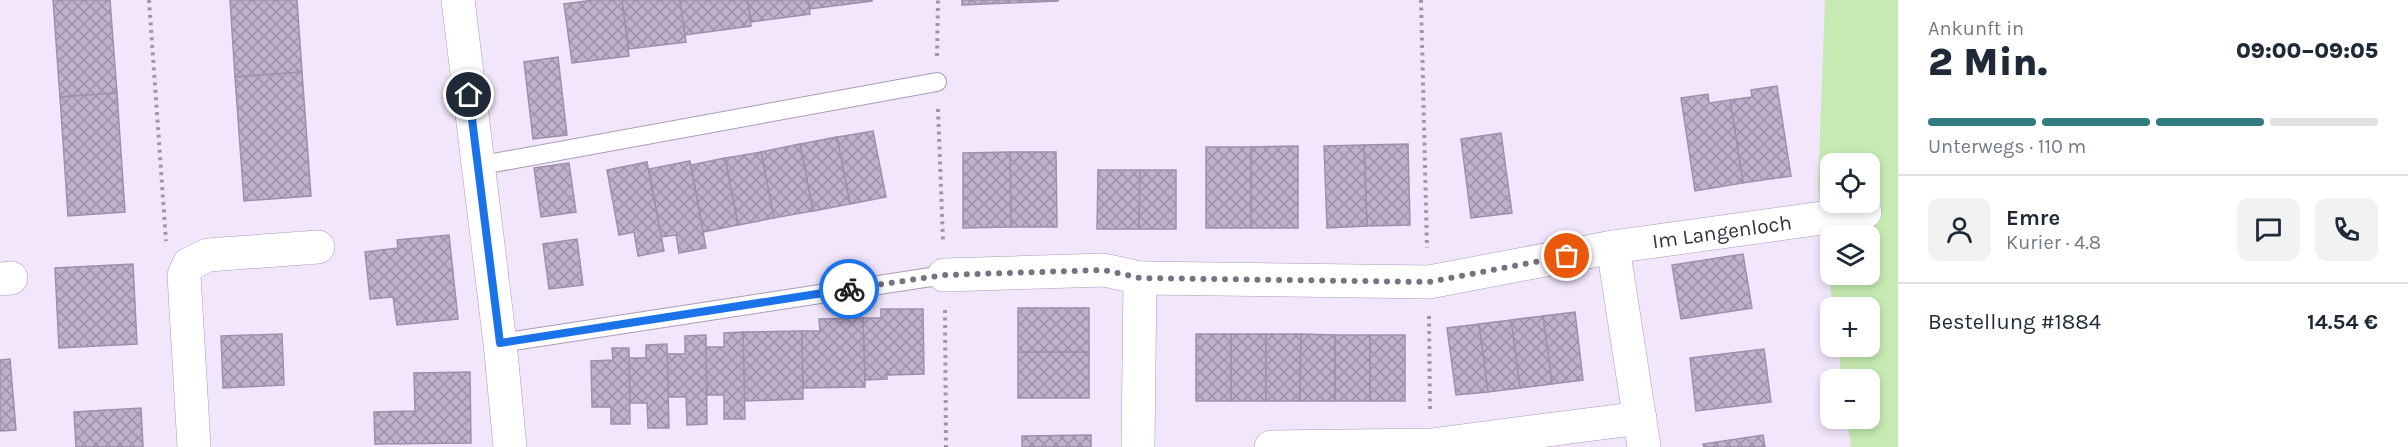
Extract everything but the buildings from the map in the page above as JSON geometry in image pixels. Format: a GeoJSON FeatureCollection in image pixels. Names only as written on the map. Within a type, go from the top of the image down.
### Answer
{"type":"FeatureCollection","features":[{"type":"Feature","properties":{"kind":"street"},"geometry":{"type":"LineString","coordinates":[[458,0],[500,343],[510,447]]}},
{"type":"Feature","properties":{"kind":"street","name":"Im Langenloch"},"geometry":{"type":"LineString","coordinates":[[944,275],[1104,270],[1140,278],[1429,282],[1613,247],[1858,213]]}},
{"type":"Feature","properties":{"kind":"street"},"geometry":{"type":"LineString","coordinates":[[194,447],[184,275],[189,264],[208,255],[318,247]]}},
{"type":"Feature","properties":{"kind":"street"},"geometry":{"type":"LineString","coordinates":[[1270,447],[1431,445],[1642,432],[1613,247]]}},
{"type":"Feature","properties":{"kind":"street"},"geometry":{"type":"LineString","coordinates":[[1138,447],[1140,278]]}},
{"type":"Feature","properties":{"kind":"lane"},"geometry":{"type":"LineString","coordinates":[[477,166],[937,82]]}},
{"type":"Feature","properties":{"kind":"lane"},"geometry":{"type":"LineString","coordinates":[[500,343],[944,275]]}},
{"type":"Feature","properties":{"kind":"path"},"geometry":{"type":"LineString","coordinates":[[149,0],[164,238],[184,275]]}},
{"type":"Feature","properties":{"kind":"path"},"geometry":{"type":"LineString","coordinates":[[938,0],[937,82],[944,275],[946,447]]}},
{"type":"Feature","properties":{"kind":"path"},"geometry":{"type":"LineString","coordinates":[[1421,0],[1431,445]]}},
{"type":"Feature","properties":{"kind":"green space"},"geometry":{"type":"Polygon","coordinates":[[[1825,0],[1898,0],[1898,447],[1851,447],[1848,429],[1880,429],[1880,369],[1841,369],[1839,357],[1880,357],[1880,297],[1832,297],[1830,285],[1880,285],[1880,225],[1823,225],[1821,213],[1880,213],[1880,153],[1820,153],[1820,205],[1818,189],[1825,0]]]}},
{"type":"Feature","properties":{"kind":"way so far"},"geometry":{"type":"LineString","coordinates":[[849,289],[944,275],[1104,270],[1140,278],[1429,282],[1567,256]]}},
{"type":"Feature","properties":{"kind":"route"},"geometry":{"type":"LineString","coordinates":[[469,95],[500,343],[849,289]]}}]}
